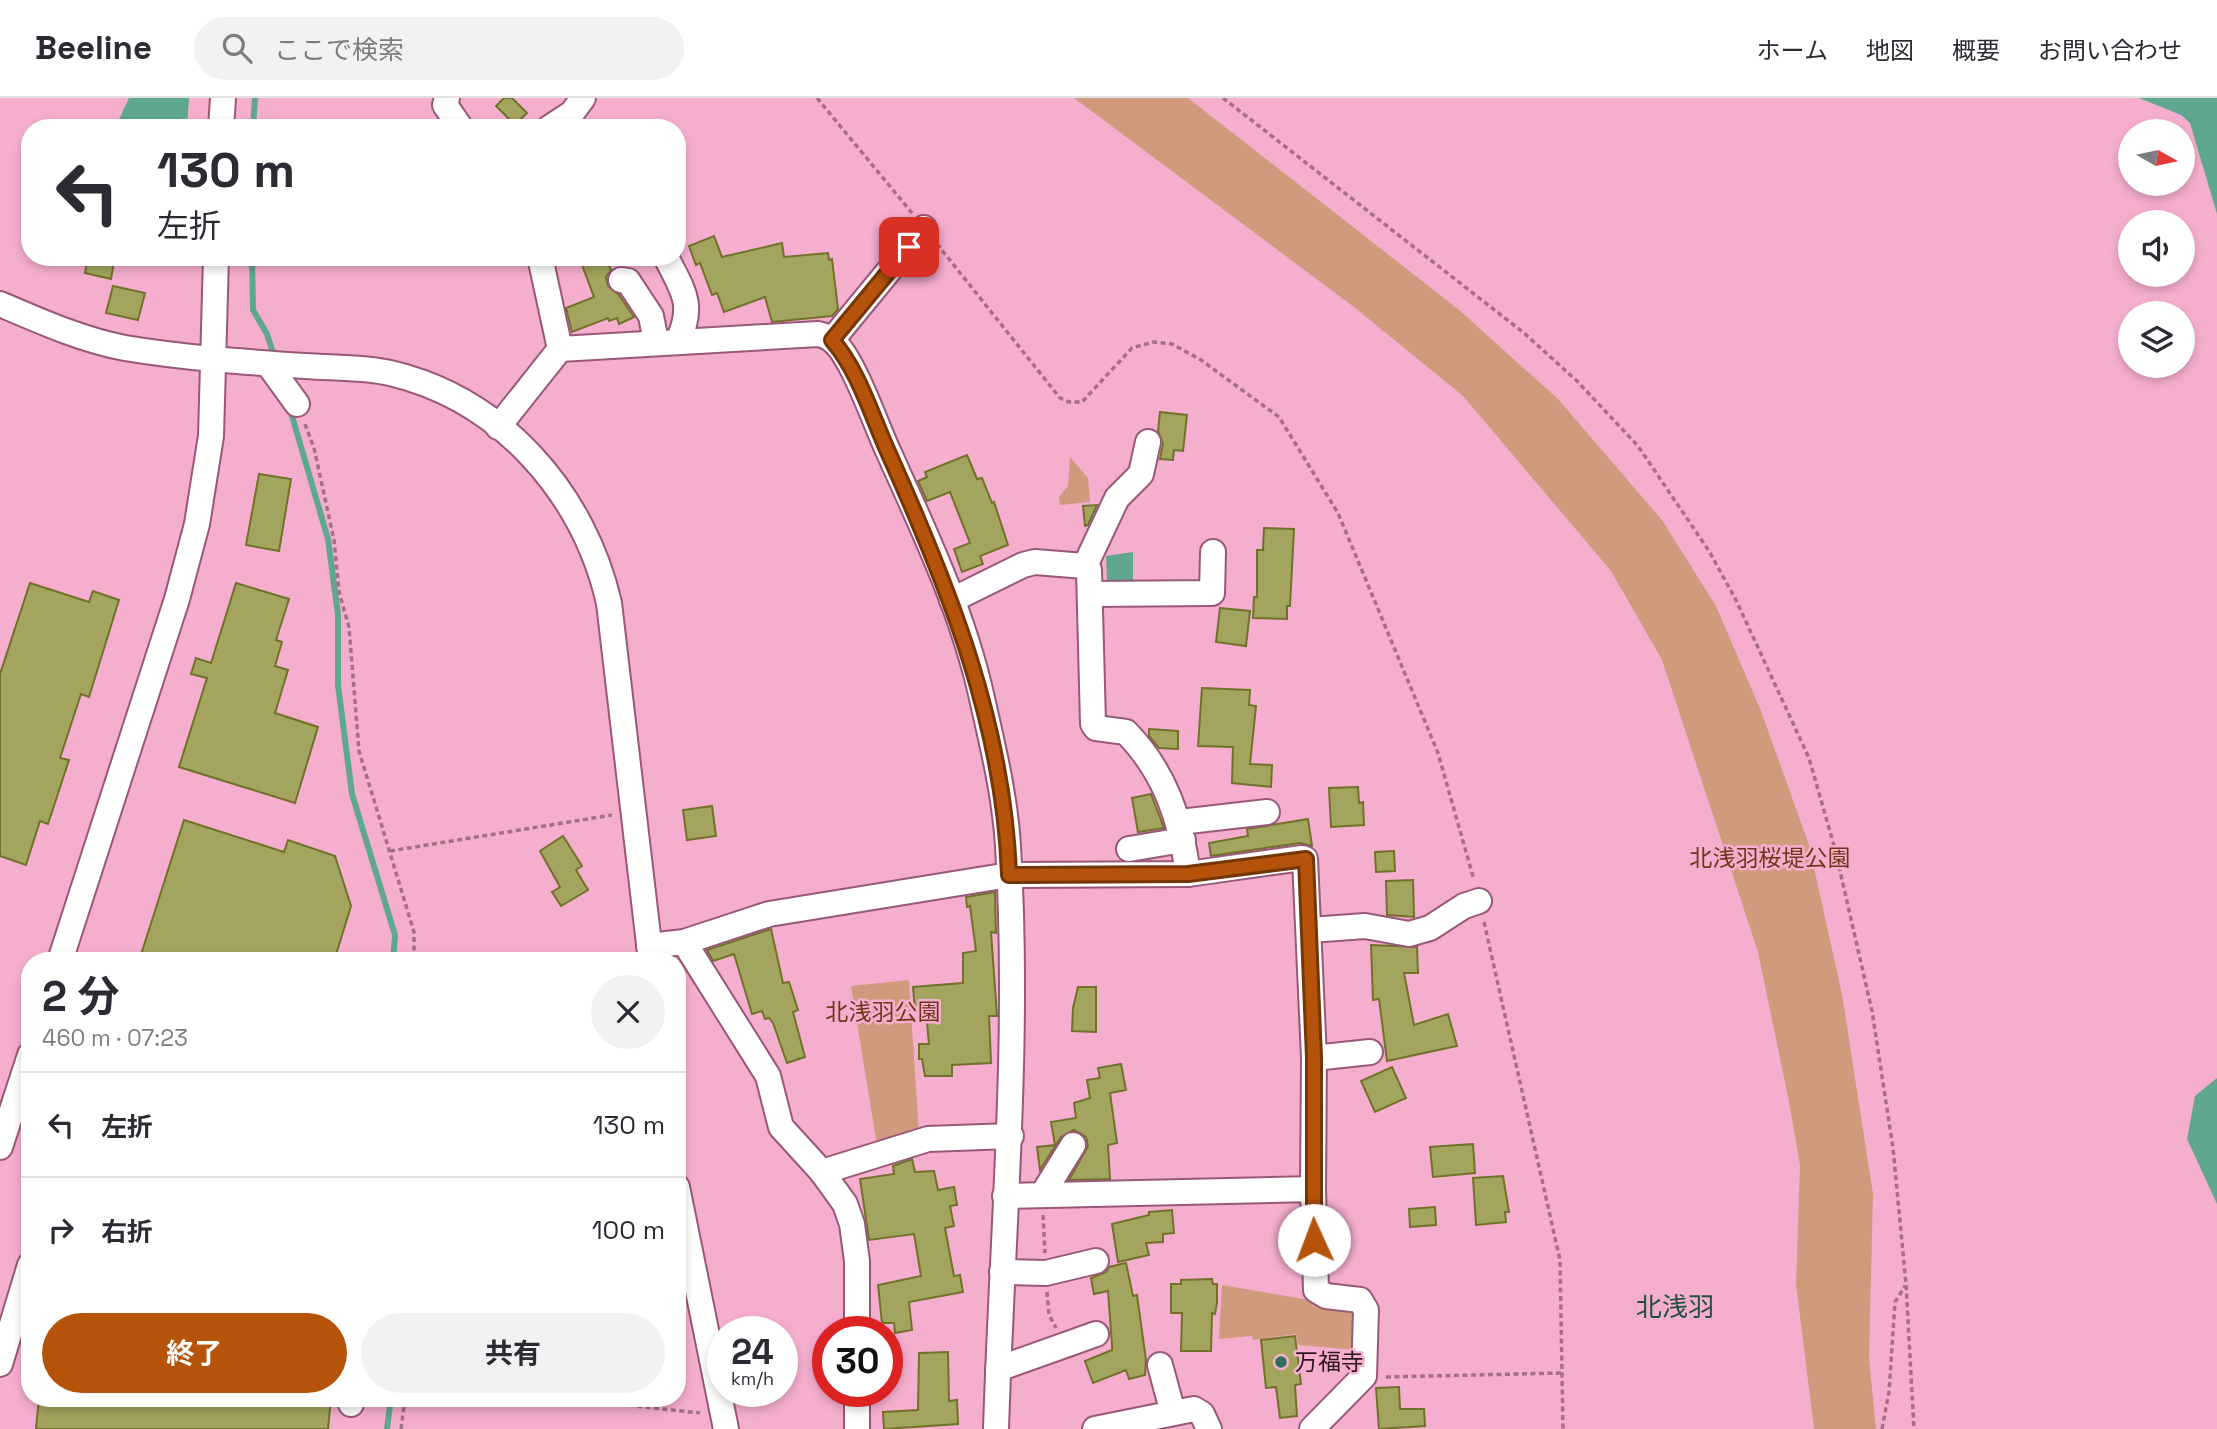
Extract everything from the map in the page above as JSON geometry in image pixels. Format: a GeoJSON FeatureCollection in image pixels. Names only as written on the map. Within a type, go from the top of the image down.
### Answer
{"type":"FeatureCollection","features":[{"type":"Feature","properties":{"kind":"street"},"geometry":{"type":"LineString","coordinates":[[222,119],[223,98]]}},
{"type":"Feature","properties":{"kind":"street"},"geometry":{"type":"LineString","coordinates":[[447,98],[445,105],[455,119]]}},
{"type":"Feature","properties":{"kind":"street"},"geometry":{"type":"LineString","coordinates":[[563,119],[572,113],[583,98]]}},
{"type":"Feature","properties":{"kind":"street"},"geometry":{"type":"LineString","coordinates":[[832,340],[924,228]]}},
{"type":"Feature","properties":{"kind":"street"},"geometry":{"type":"LineString","coordinates":[[63,952],[165,637],[197,524],[211,436],[216,266]]}},
{"type":"Feature","properties":{"kind":"street"},"geometry":{"type":"LineString","coordinates":[[542,266],[560,349]]}},
{"type":"Feature","properties":{"kind":"street"},"geometry":{"type":"LineString","coordinates":[[667,341],[687,321],[688,309],[670,266]]}},
{"type":"Feature","properties":{"kind":"street"},"geometry":{"type":"LineString","coordinates":[[621,280],[628,281],[667,341]]}},
{"type":"Feature","properties":{"kind":"street"},"geometry":{"type":"LineString","coordinates":[[0,304],[57,328],[123,347],[215,360],[390,373],[463,400],[530,455],[564,493],[601,567],[609,603],[650,952]]}},
{"type":"Feature","properties":{"kind":"street"},"geometry":{"type":"LineString","coordinates":[[498,427],[560,349],[818,334],[832,340],[850,368],[952,600],[983,703],[1008,843],[1011,1136],[1005,1196],[996,1429]]}},
{"type":"Feature","properties":{"kind":"street"},"geometry":{"type":"LineString","coordinates":[[268,364],[297,404]]}},
{"type":"Feature","properties":{"kind":"street"},"geometry":{"type":"LineString","coordinates":[[1085,566],[1116,498],[1141,474],[1148,442]]}},
{"type":"Feature","properties":{"kind":"street"},"geometry":{"type":"LineString","coordinates":[[1091,594],[1212,593],[1213,552]]}},
{"type":"Feature","properties":{"kind":"street"},"geometry":{"type":"LineString","coordinates":[[952,600],[1023,565],[1035,562],[1085,566],[1089,570],[1093,724],[1096,727],[1126,732],[1158,774],[1182,831],[1188,874]]}},
{"type":"Feature","properties":{"kind":"street"},"geometry":{"type":"LineString","coordinates":[[1129,849],[1182,831],[1267,812]]}},
{"type":"Feature","properties":{"kind":"street"},"geometry":{"type":"LineString","coordinates":[[653,952],[769,914],[1009,875],[1188,874],[1306,859],[1314,1058],[1313,1189],[1316,1290],[1326,1296],[1360,1300],[1364,1303],[1364,1376],[1312,1429]]}},
{"type":"Feature","properties":{"kind":"street"},"geometry":{"type":"LineString","coordinates":[[1310,930],[1365,926],[1409,934],[1430,928],[1464,906],[1479,901]]}},
{"type":"Feature","properties":{"kind":"street"},"geometry":{"type":"LineString","coordinates":[[684,942],[768,1076],[780,1127],[822,1172],[845,1203],[852,1224],[857,1261],[857,1316]]}},
{"type":"Feature","properties":{"kind":"street"},"geometry":{"type":"LineString","coordinates":[[1314,1058],[1370,1052]]}},
{"type":"Feature","properties":{"kind":"street"},"geometry":{"type":"LineString","coordinates":[[0,1147],[8,1096],[21,1072]]}},
{"type":"Feature","properties":{"kind":"street"},"geometry":{"type":"LineString","coordinates":[[822,1172],[928,1139],[1011,1136]]}},
{"type":"Feature","properties":{"kind":"street"},"geometry":{"type":"LineString","coordinates":[[1042,1195],[1073,1145]]}},
{"type":"Feature","properties":{"kind":"street"},"geometry":{"type":"LineString","coordinates":[[1005,1196],[1313,1189]]}},
{"type":"Feature","properties":{"kind":"street"},"geometry":{"type":"LineString","coordinates":[[686,1232],[724,1422]]}},
{"type":"Feature","properties":{"kind":"street"},"geometry":{"type":"LineString","coordinates":[[1002,1272],[1046,1273],[1096,1261]]}},
{"type":"Feature","properties":{"kind":"street"},"geometry":{"type":"LineString","coordinates":[[0,1364],[21,1298]]}},
{"type":"Feature","properties":{"kind":"street"},"geometry":{"type":"LineString","coordinates":[[998,1369],[1096,1334]]}},
{"type":"Feature","properties":{"kind":"street"},"geometry":{"type":"LineString","coordinates":[[1160,1365],[1173,1413]]}},
{"type":"Feature","properties":{"kind":"street"},"geometry":{"type":"LineString","coordinates":[[857,1407],[857,1429]]}},
{"type":"Feature","properties":{"kind":"street"},"geometry":{"type":"LineString","coordinates":[[1107,1428],[1194,1409],[1202,1414],[1209,1429]]}},
{"type":"Feature","properties":{"kind":"path"},"geometry":{"type":"LineString","coordinates":[[817,98],[1060,398],[1069,402],[1082,402],[1132,348],[1153,342],[1172,344],[1201,360],[1279,417],[1338,513],[1433,740],[1479,901],[1560,1260],[1563,1429]]}},
{"type":"Feature","properties":{"kind":"path"},"geometry":{"type":"LineString","coordinates":[[1223,98],[1524,333],[1577,381],[1637,446],[1709,551],[1736,600],[1809,758],[1828,822],[1872,1011],[1893,1148],[1906,1284],[1914,1429]]}},
{"type":"Feature","properties":{"kind":"path"},"geometry":{"type":"LineString","coordinates":[[297,404],[314,448],[334,540],[339,592],[349,627],[359,751],[414,932],[414,952]]}},
{"type":"Feature","properties":{"kind":"path"},"geometry":{"type":"LineString","coordinates":[[390,851],[635,811]]}},
{"type":"Feature","properties":{"kind":"path"},"geometry":{"type":"LineString","coordinates":[[1882,1429],[1889,1392],[1895,1301],[1906,1284]]}},
{"type":"Feature","properties":{"kind":"path"},"geometry":{"type":"LineString","coordinates":[[1364,1376],[1562,1373]]}},
{"type":"Feature","properties":{"kind":"path"},"geometry":{"type":"LineString","coordinates":[[401,1429],[404,1407]]}},
{"type":"Feature","properties":{"kind":"path"},"geometry":{"type":"LineString","coordinates":[[622,1407],[724,1422]]}},
{"type":"Feature","properties":{"kind":"green space","name":"北浅羽桜堤公園"},"geometry":{"type":"Polygon","coordinates":[[[1074,98],[1188,98],[1458,309],[1558,399],[1662,520],[1716,606],[1761,711],[1809,845],[1842,994],[1873,1194],[1869,1358],[1876,1429],[1814,1429],[1796,1284],[1800,1165],[1758,952],[1662,660],[1611,571],[1463,396],[1354,307],[1074,98]]]}},
{"type":"Feature","properties":{"kind":"green space"},"geometry":{"type":"Polygon","coordinates":[[[1070,457],[1088,478],[1090,502],[1060,505],[1059,497],[1068,486],[1070,457]]]}},
{"type":"Feature","properties":{"kind":"green space","name":"北浅羽公園"},"geometry":{"type":"Polygon","coordinates":[[[909,980],[919,1133],[877,1145],[851,986],[909,980]]]}},
{"type":"Feature","properties":{"kind":"green space"},"geometry":{"type":"Polygon","coordinates":[[[1222,1285],[1357,1308],[1355,1350],[1298,1345],[1296,1334],[1253,1340],[1252,1336],[1219,1339],[1222,1285]]]}},
{"type":"Feature","properties":{"kind":"shaded area"},"geometry":{"type":"Polygon","coordinates":[[[129,98],[189,98],[188,119],[119,119],[129,98]]]}},
{"type":"Feature","properties":{"kind":"shaded area"},"geometry":{"type":"Polygon","coordinates":[[[2139,98],[2217,98],[2217,214],[2195,140],[2195,119],[2186,119],[2139,98]]]}},
{"type":"Feature","properties":{"kind":"shaded area"},"geometry":{"type":"Polygon","coordinates":[[[1133,552],[1133,583],[1107,583],[1106,556],[1133,552]]]}},
{"type":"Feature","properties":{"kind":"shaded area"},"geometry":{"type":"Polygon","coordinates":[[[2217,1078],[2217,1204],[2187,1139],[2195,1096],[2217,1078]]]}},
{"type":"Feature","properties":{"kind":"building"},"geometry":{"type":"Polygon","coordinates":[[[504,98],[512,98],[527,113],[521,119],[509,119],[496,106],[504,98]]]}},
{"type":"Feature","properties":{"kind":"building"},"geometry":{"type":"Polygon","coordinates":[[[714,236],[722,257],[782,243],[784,257],[828,253],[829,260],[832,259],[838,309],[832,316],[772,322],[765,297],[724,312],[717,293],[712,295],[700,263],[696,265],[689,246],[714,236]]]}},
{"type":"Feature","properties":{"kind":"building"},"geometry":{"type":"Polygon","coordinates":[[[86,266],[113,266],[111,279],[85,273],[86,266]]]}},
{"type":"Feature","properties":{"kind":"building"},"geometry":{"type":"Polygon","coordinates":[[[582,266],[609,266],[611,270],[606,277],[608,286],[619,295],[634,317],[619,324],[617,318],[609,321],[608,318],[572,332],[566,308],[594,297],[582,266]]]}},
{"type":"Feature","properties":{"kind":"building"},"geometry":{"type":"Polygon","coordinates":[[[113,286],[145,293],[138,320],[106,313],[113,286]]]}},
{"type":"Feature","properties":{"kind":"building"},"geometry":{"type":"Polygon","coordinates":[[[1160,412],[1187,415],[1183,451],[1174,450],[1173,460],[1160,459],[1163,444],[1158,431],[1160,412]]]}},
{"type":"Feature","properties":{"kind":"building"},"geometry":{"type":"Polygon","coordinates":[[[967,455],[977,479],[982,478],[992,503],[994,502],[1008,545],[980,556],[983,564],[962,572],[954,549],[970,543],[950,492],[927,501],[918,481],[927,477],[925,472],[967,455]]]}},
{"type":"Feature","properties":{"kind":"building"},"geometry":{"type":"Polygon","coordinates":[[[259,474],[291,479],[279,551],[246,545],[259,474]]]}},
{"type":"Feature","properties":{"kind":"building"},"geometry":{"type":"Polygon","coordinates":[[[1097,505],[1088,525],[1085,526],[1083,506],[1097,505]]]}},
{"type":"Feature","properties":{"kind":"building"},"geometry":{"type":"Polygon","coordinates":[[[1264,528],[1294,529],[1287,619],[1253,618],[1254,597],[1257,597],[1257,550],[1263,550],[1264,528]]]}},
{"type":"Feature","properties":{"kind":"building"},"geometry":{"type":"Polygon","coordinates":[[[30,583],[89,602],[93,591],[119,600],[89,697],[81,694],[60,758],[69,760],[48,824],[40,821],[26,865],[0,856],[0,674],[30,583]]]}},
{"type":"Feature","properties":{"kind":"building"},"geometry":{"type":"Polygon","coordinates":[[[236,583],[289,599],[276,640],[282,642],[275,666],[288,670],[275,713],[318,727],[295,803],[179,767],[207,678],[191,674],[196,658],[211,663],[236,583]]]}},
{"type":"Feature","properties":{"kind":"building"},"geometry":{"type":"Polygon","coordinates":[[[1220,608],[1250,611],[1246,646],[1216,642],[1220,608]]]}},
{"type":"Feature","properties":{"kind":"building"},"geometry":{"type":"Polygon","coordinates":[[[1202,688],[1250,690],[1249,705],[1256,706],[1250,764],[1272,765],[1271,787],[1232,783],[1233,747],[1198,746],[1202,688]]]}},
{"type":"Feature","properties":{"kind":"building"},"geometry":{"type":"Polygon","coordinates":[[[1149,729],[1178,731],[1178,749],[1159,748],[1149,736],[1149,729]]]}},
{"type":"Feature","properties":{"kind":"building"},"geometry":{"type":"Polygon","coordinates":[[[1358,787],[1359,803],[1363,802],[1364,825],[1331,827],[1329,788],[1358,787]]]}},
{"type":"Feature","properties":{"kind":"building"},"geometry":{"type":"Polygon","coordinates":[[[1151,794],[1164,828],[1138,832],[1132,798],[1151,794]]]}},
{"type":"Feature","properties":{"kind":"building"},"geometry":{"type":"Polygon","coordinates":[[[712,806],[716,836],[687,840],[683,810],[712,806]]]}},
{"type":"Feature","properties":{"kind":"building"},"geometry":{"type":"Polygon","coordinates":[[[1308,819],[1312,846],[1300,843],[1211,856],[1209,843],[1248,836],[1247,829],[1308,819]]]}},
{"type":"Feature","properties":{"kind":"building"},"geometry":{"type":"Polygon","coordinates":[[[184,820],[284,852],[288,840],[335,856],[351,906],[337,952],[142,952],[184,820]]]}},
{"type":"Feature","properties":{"kind":"building"},"geometry":{"type":"Polygon","coordinates":[[[563,836],[582,866],[576,870],[588,890],[561,906],[552,892],[560,887],[540,851],[563,836]]]}},
{"type":"Feature","properties":{"kind":"building"},"geometry":{"type":"Polygon","coordinates":[[[1394,851],[1395,871],[1376,872],[1375,852],[1394,851]]]}},
{"type":"Feature","properties":{"kind":"building"},"geometry":{"type":"Polygon","coordinates":[[[1413,880],[1414,917],[1387,915],[1386,881],[1413,880]]]}},
{"type":"Feature","properties":{"kind":"building"},"geometry":{"type":"Polygon","coordinates":[[[995,892],[996,933],[991,932],[997,1016],[989,1016],[991,1063],[952,1065],[952,1076],[925,1076],[922,1059],[919,1059],[919,1044],[929,1044],[926,1012],[915,1012],[913,987],[963,983],[963,953],[976,951],[970,906],[967,907],[966,897],[995,892]]]}},
{"type":"Feature","properties":{"kind":"building"},"geometry":{"type":"Polygon","coordinates":[[[771,929],[783,983],[789,982],[798,1010],[793,1012],[805,1057],[787,1063],[773,1023],[769,1018],[765,1019],[762,1011],[752,1014],[734,954],[713,961],[707,950],[771,929]]]}},
{"type":"Feature","properties":{"kind":"building"},"geometry":{"type":"Polygon","coordinates":[[[1371,945],[1417,947],[1418,973],[1404,973],[1414,1025],[1448,1014],[1457,1046],[1387,1061],[1379,999],[1373,1000],[1371,945]]]}},
{"type":"Feature","properties":{"kind":"building"},"geometry":{"type":"Polygon","coordinates":[[[1078,987],[1096,987],[1096,1032],[1072,1031],[1073,1008],[1078,987]]]}},
{"type":"Feature","properties":{"kind":"building"},"geometry":{"type":"Polygon","coordinates":[[[1121,1064],[1126,1090],[1110,1093],[1117,1143],[1108,1145],[1110,1179],[1069,1180],[1088,1146],[1086,1137],[1074,1130],[1061,1137],[1040,1170],[1037,1147],[1055,1145],[1051,1122],[1076,1118],[1074,1103],[1090,1098],[1087,1080],[1100,1078],[1098,1068],[1121,1064]]]}},
{"type":"Feature","properties":{"kind":"building"},"geometry":{"type":"Polygon","coordinates":[[[1392,1067],[1406,1098],[1375,1112],[1361,1081],[1392,1067]]]}},
{"type":"Feature","properties":{"kind":"building"},"geometry":{"type":"Polygon","coordinates":[[[1473,1144],[1475,1173],[1433,1177],[1430,1147],[1473,1144]]]}},
{"type":"Feature","properties":{"kind":"building"},"geometry":{"type":"Polygon","coordinates":[[[912,1159],[915,1172],[934,1171],[938,1190],[954,1187],[957,1205],[950,1206],[954,1226],[945,1228],[954,1276],[960,1275],[963,1292],[909,1302],[912,1330],[903,1332],[903,1316],[881,1316],[878,1285],[921,1276],[914,1234],[869,1240],[860,1179],[894,1174],[893,1166],[912,1159]]]}},
{"type":"Feature","properties":{"kind":"building"},"geometry":{"type":"Polygon","coordinates":[[[1503,1176],[1509,1212],[1505,1212],[1506,1222],[1476,1225],[1473,1178],[1503,1176]]]}},
{"type":"Feature","properties":{"kind":"building"},"geometry":{"type":"Polygon","coordinates":[[[1435,1207],[1436,1225],[1410,1227],[1409,1209],[1435,1207]]]}},
{"type":"Feature","properties":{"kind":"building"},"geometry":{"type":"Polygon","coordinates":[[[1172,1210],[1174,1233],[1163,1234],[1163,1242],[1146,1243],[1149,1255],[1118,1262],[1112,1224],[1149,1215],[1149,1212],[1172,1210]]]}},
{"type":"Feature","properties":{"kind":"building"},"geometry":{"type":"Polygon","coordinates":[[[1126,1263],[1133,1296],[1137,1295],[1146,1360],[1145,1375],[1129,1379],[1126,1370],[1093,1383],[1085,1361],[1112,1350],[1112,1345],[1108,1291],[1094,1294],[1091,1278],[1106,1272],[1109,1267],[1126,1263]]]}},
{"type":"Feature","properties":{"kind":"building"},"geometry":{"type":"Polygon","coordinates":[[[1212,1279],[1213,1284],[1217,1284],[1217,1303],[1215,1314],[1212,1313],[1211,1351],[1181,1351],[1182,1313],[1171,1313],[1171,1284],[1181,1284],[1181,1280],[1212,1279]]]}},
{"type":"Feature","properties":{"kind":"building","name":"万福寺"},"geometry":{"type":"Polygon","coordinates":[[[1295,1336],[1301,1384],[1295,1385],[1297,1416],[1280,1418],[1276,1387],[1266,1388],[1261,1340],[1295,1336]]]}},
{"type":"Feature","properties":{"kind":"building"},"geometry":{"type":"Polygon","coordinates":[[[948,1352],[949,1401],[957,1400],[958,1424],[884,1429],[883,1412],[918,1410],[919,1353],[948,1352]]]}},
{"type":"Feature","properties":{"kind":"building"},"geometry":{"type":"Polygon","coordinates":[[[1399,1387],[1400,1409],[1424,1409],[1425,1426],[1379,1429],[1376,1388],[1399,1387]]]}},
{"type":"Feature","properties":{"kind":"building"},"geometry":{"type":"Polygon","coordinates":[[[38,1407],[330,1407],[328,1429],[36,1429],[38,1407]]]}},
{"type":"Feature","properties":{"kind":"waterway"},"geometry":{"type":"LineString","coordinates":[[254,119],[255,98]]}},
{"type":"Feature","properties":{"kind":"waterway"},"geometry":{"type":"LineString","coordinates":[[252,266],[253,310],[267,334],[275,359]]}},
{"type":"Feature","properties":{"kind":"waterway"},"geometry":{"type":"LineString","coordinates":[[290,409],[328,539],[338,615],[338,685],[352,794],[395,935],[394,952]]}},
{"type":"Feature","properties":{"kind":"waterway"},"geometry":{"type":"LineString","coordinates":[[387,1429],[390,1407]]}},
{"type":"Feature","properties":{"kind":"place","name":"万福寺"},"geometry":{"type":"Point","coordinates":[1281,1362]}},
{"type":"Feature","properties":{"kind":"district","name":"北浅羽"},"geometry":{"type":"Point","coordinates":[1675,1307]}},
{"type":"Feature","properties":{"kind":"route"},"geometry":{"type":"LineString","coordinates":[[909,247],[832,340],[840,348],[850,368],[923,529],[964,635],[980,691],[993,753],[1008,843],[1009,875],[1188,874],[1306,859],[1314,1058],[1314,1240]]}}]}
